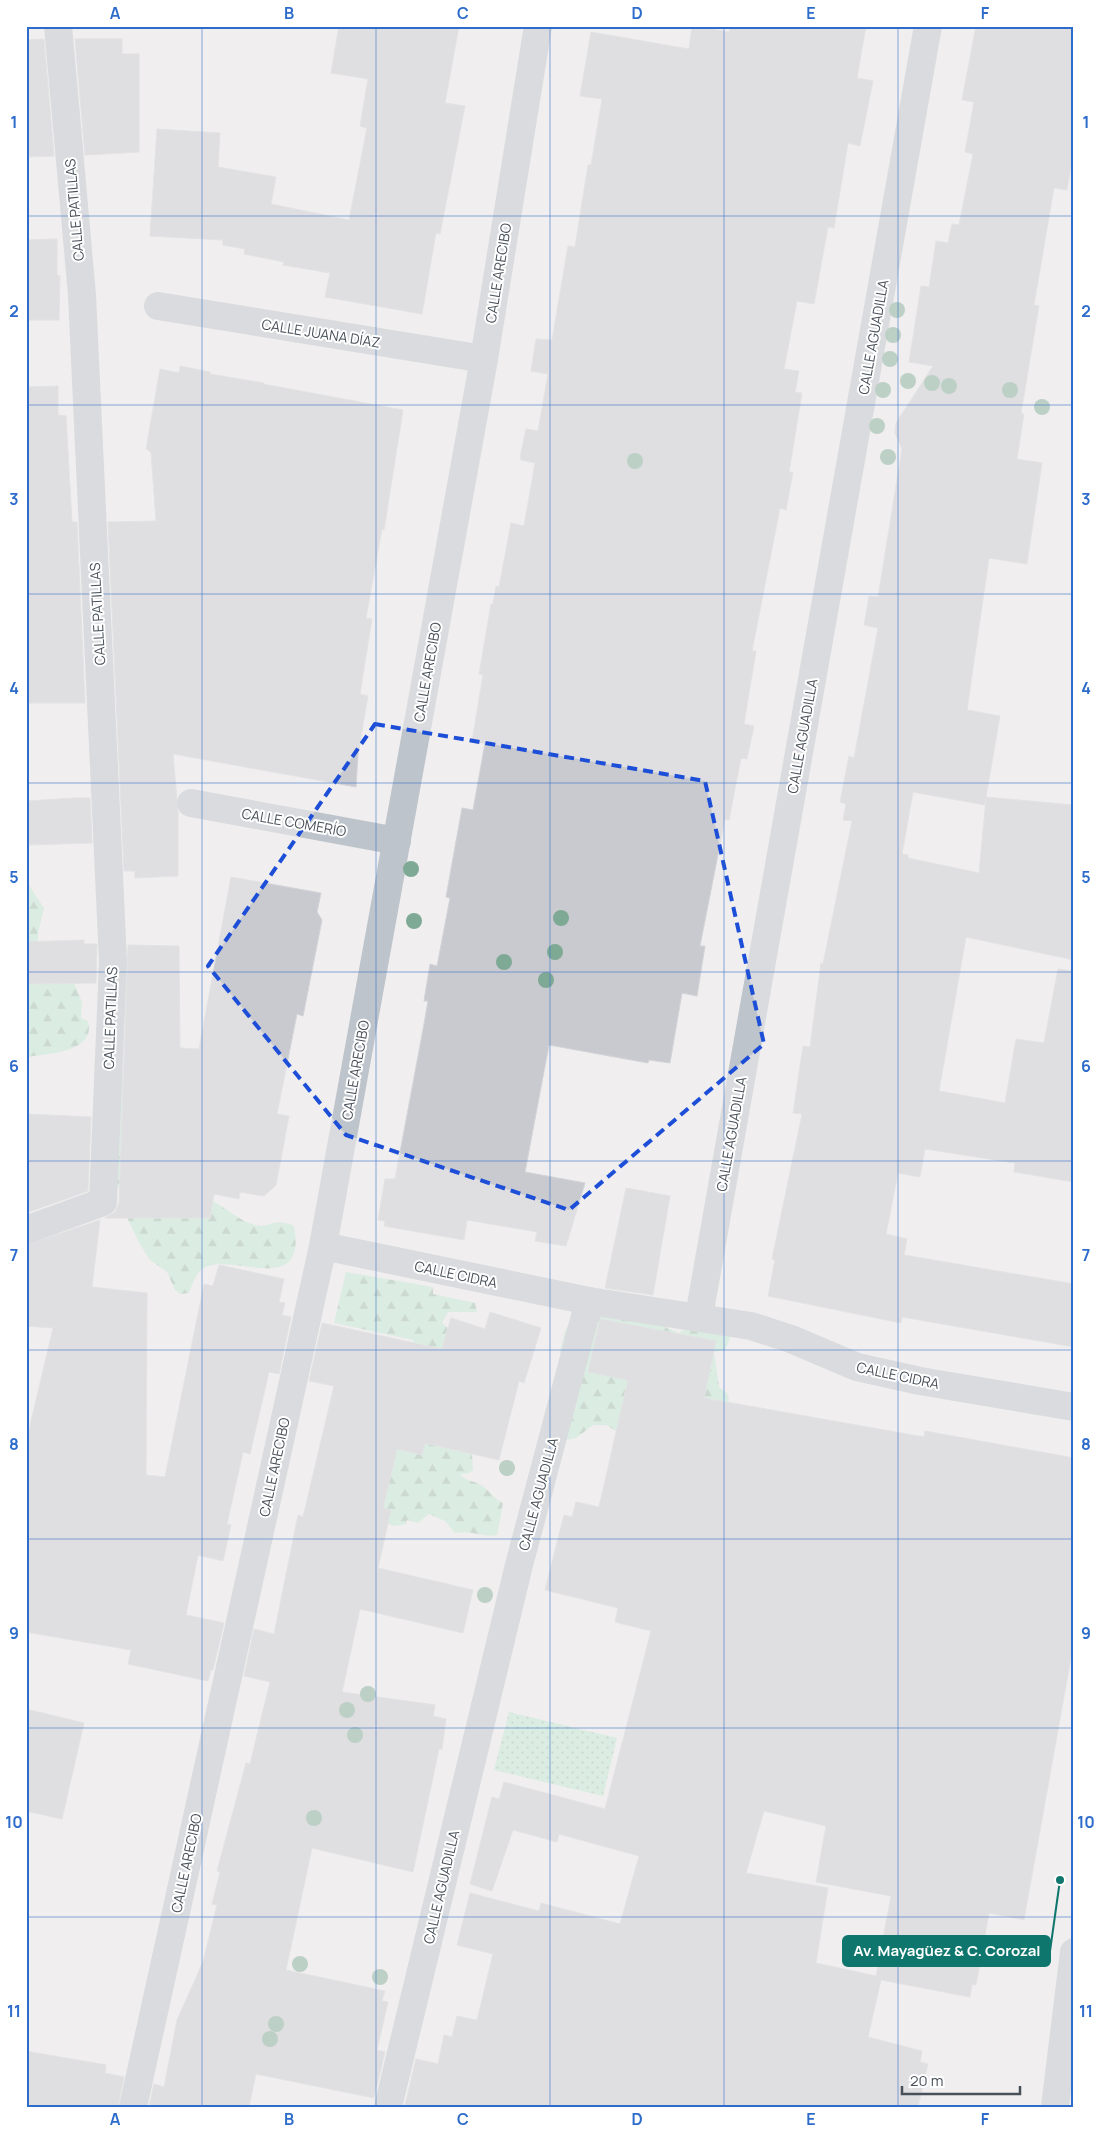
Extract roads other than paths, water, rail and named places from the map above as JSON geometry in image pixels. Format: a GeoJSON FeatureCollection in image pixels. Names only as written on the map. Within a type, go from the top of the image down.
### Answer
{"type":"FeatureCollection","features":[{"type":"Feature","properties":{"kind":"street","name":"CALLE PATILLAS"},"geometry":{"type":"LineString","coordinates":[[26,1230],[103,1202],[112,952],[82,295],[58,26]]}},
{"type":"Feature","properties":{"kind":"street","name":"CALLE ARECIBO"},"geometry":{"type":"LineString","coordinates":[[132,2107],[322,1246],[484,359],[538,26]]}},
{"type":"Feature","properties":{"kind":"street","name":"CALLE AGUADILLA"},"geometry":{"type":"LineString","coordinates":[[699,1316],[928,26]]}},
{"type":"Feature","properties":{"kind":"street","name":"CALLE JUANA DÍAZ"},"geometry":{"type":"LineString","coordinates":[[158,306],[484,359]]}},
{"type":"Feature","properties":{"kind":"street","name":"CALLE COMERÍO"},"geometry":{"type":"LineString","coordinates":[[191,803],[397,841]]}},
{"type":"Feature","properties":{"kind":"street","name":"CALLE CIDRA"},"geometry":{"type":"LineString","coordinates":[[322,1246],[589,1301]]}},
{"type":"Feature","properties":{"kind":"street","name":"CALLE AGUADILLA"},"geometry":{"type":"LineString","coordinates":[[388,2107],[517,1574],[589,1301]]}},
{"type":"Feature","properties":{"kind":"street"},"geometry":{"type":"LineString","coordinates":[[589,1301],[699,1316]]}},
{"type":"Feature","properties":{"kind":"street","name":"CALLE CIDRA"},"geometry":{"type":"LineString","coordinates":[[699,1316],[772,1332],[857,1367],[920,1381],[1074,1407]]}},
{"type":"Feature","properties":{"kind":"street"},"geometry":{"type":"LineString","coordinates":[[1055,2107],[1074,1952]]}},
{"type":"Feature","properties":{"kind":"place","name":"Av. Mayagüez & C. Corozal"},"geometry":{"type":"Point","coordinates":[1060,1880]}}]}
